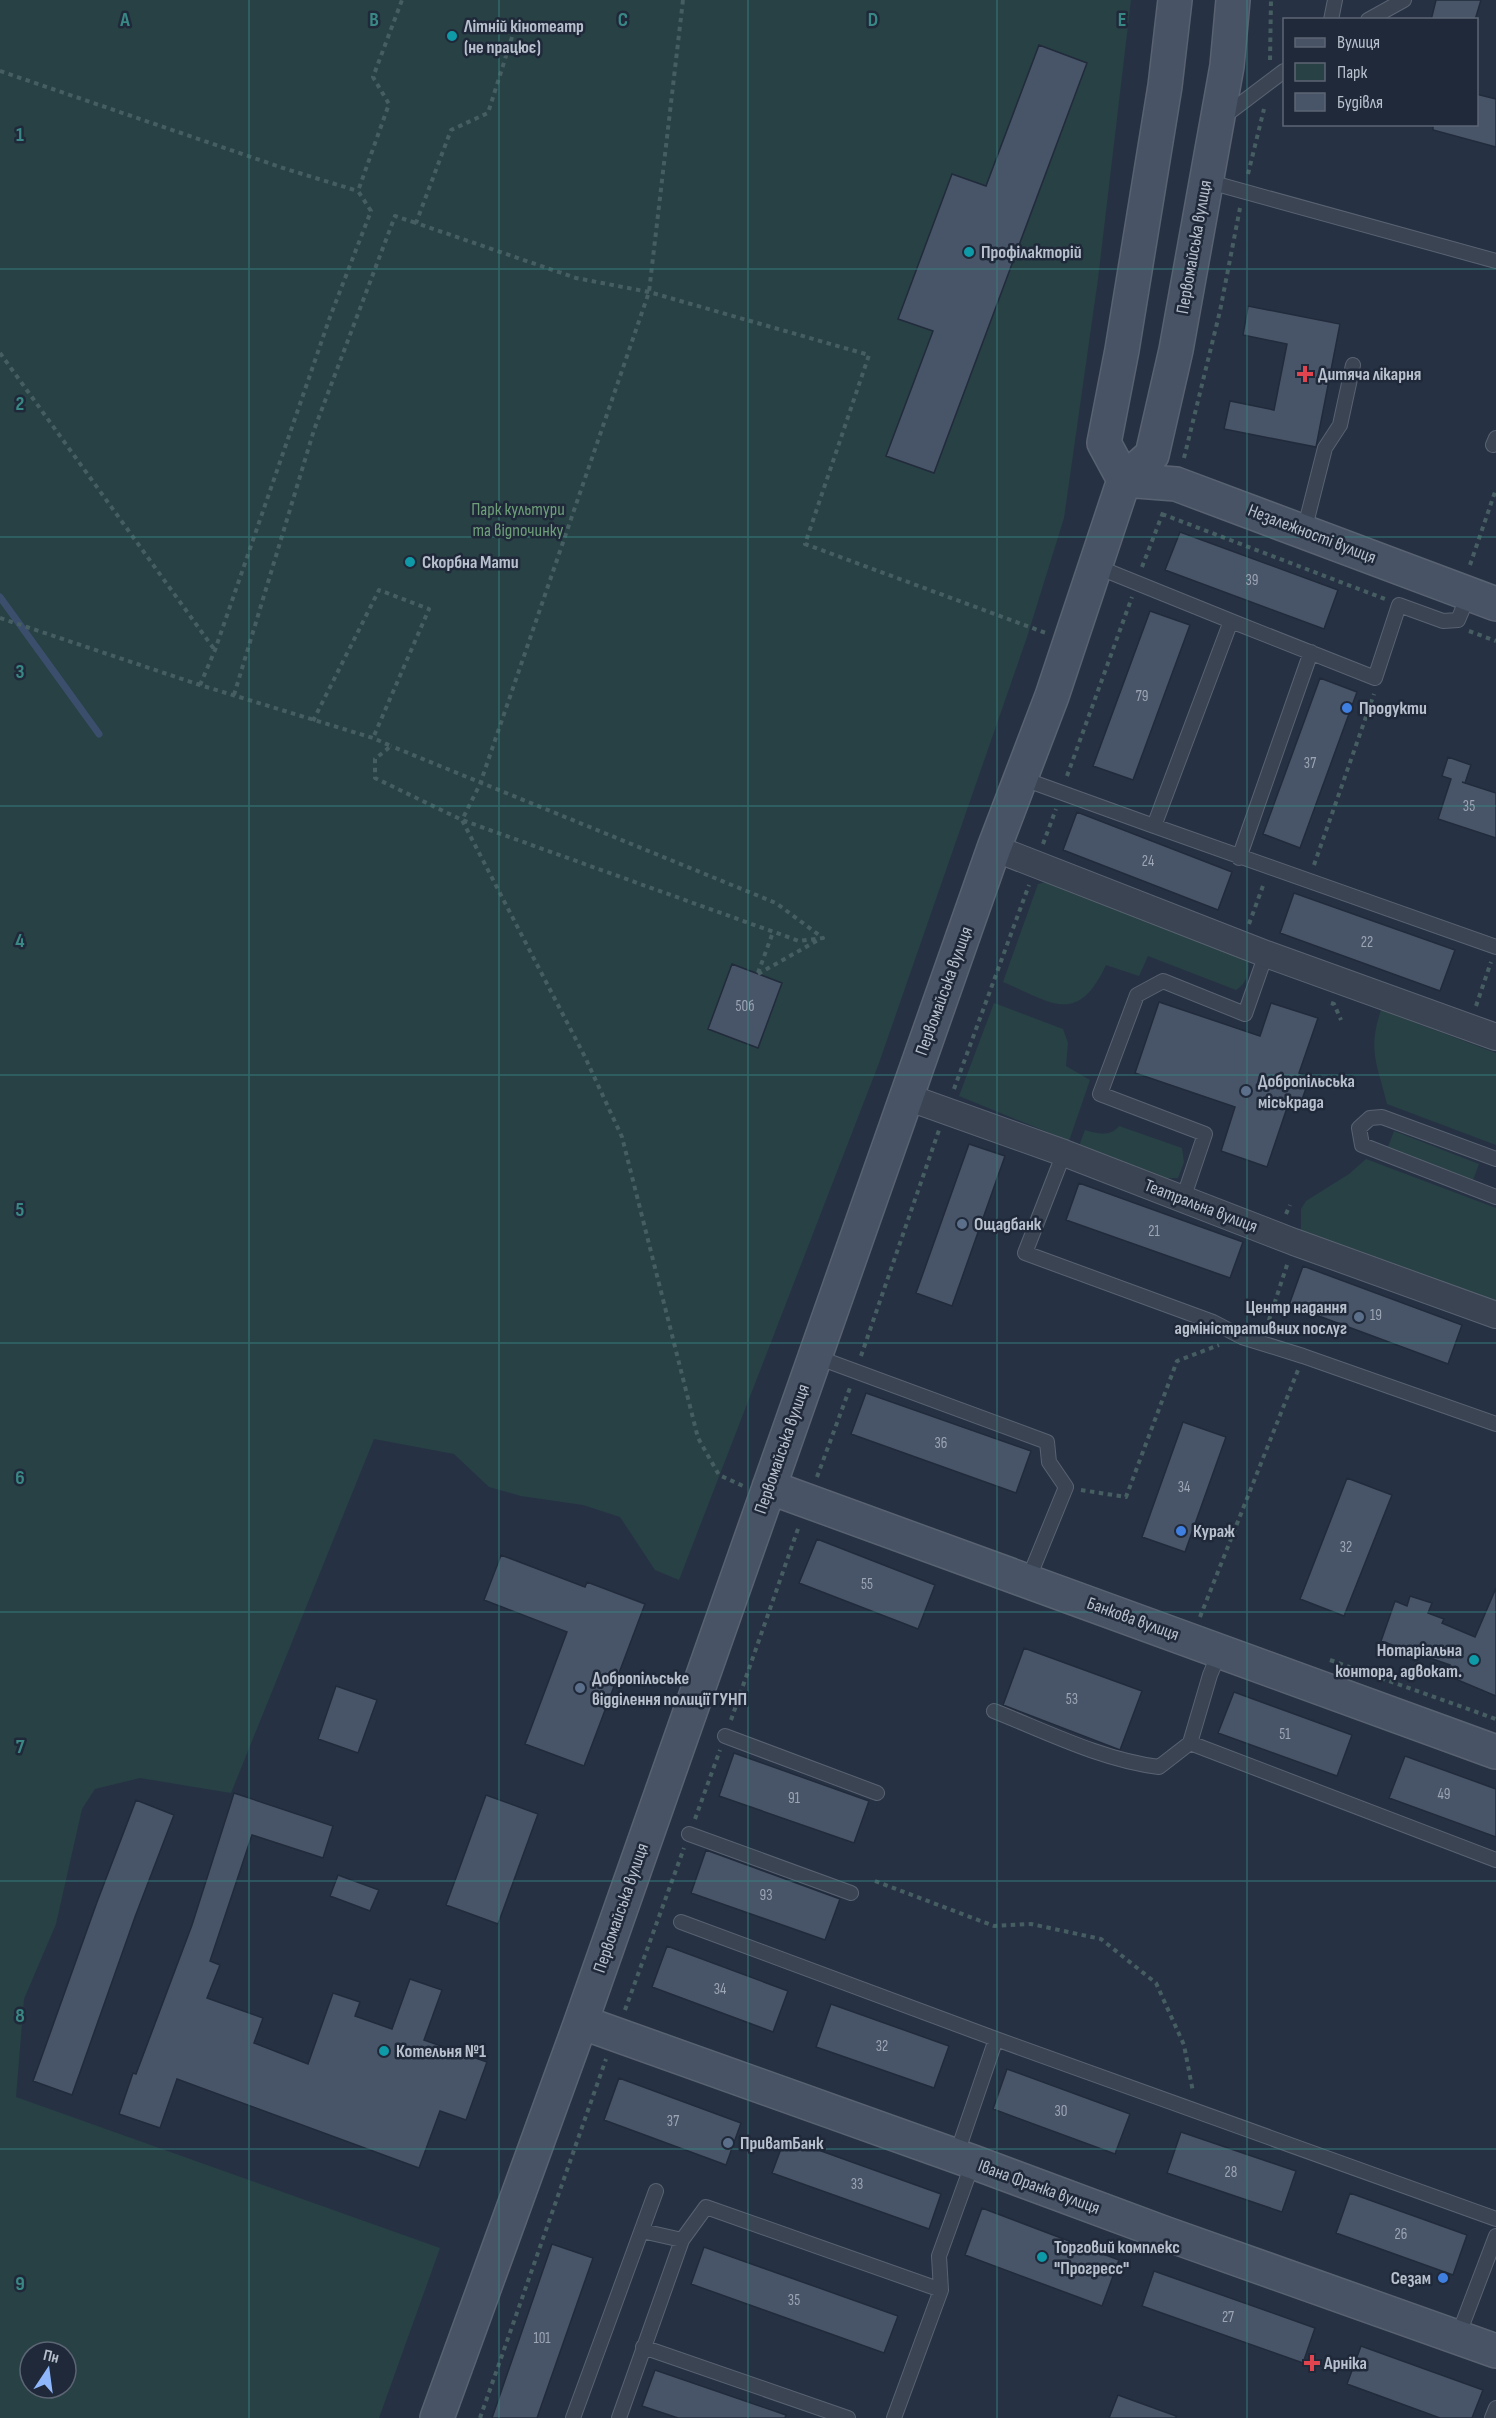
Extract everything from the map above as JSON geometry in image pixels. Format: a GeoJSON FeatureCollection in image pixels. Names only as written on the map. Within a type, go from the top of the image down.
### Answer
{"type":"FeatureCollection","features":[{"type":"Feature","properties":{"kind":"main road"},"geometry":{"type":"LineString","coordinates":[[1124,480],[1104,443],[1122,350],[1165,86],[1175,0]]}},
{"type":"Feature","properties":{"kind":"main road","name":"Первомайська вулиця"},"geometry":{"type":"LineString","coordinates":[[437,2418],[581,2022],[814,1356],[1070,641],[1124,480],[1152,455],[1176,350],[1227,66],[1233,0]]}},
{"type":"Feature","properties":{"kind":"main road","name":"Незалежності вулиця"},"geometry":{"type":"LineString","coordinates":[[1124,480],[1176,484],[1304,531],[1478,589]]}},
{"type":"Feature","properties":{"kind":"main road","name":"Банкова вулиця"},"geometry":{"type":"LineString","coordinates":[[767,1492],[808,1501],[1496,1752]]}},
{"type":"Feature","properties":{"kind":"main road","name":"Івана Франка вулиця"},"geometry":{"type":"LineString","coordinates":[[581,2022],[965,2159],[1164,2234],[1496,2350]]}},
{"type":"Feature","properties":{"kind":"street"},"geometry":{"type":"LineString","coordinates":[[994,848],[1266,954],[1496,1037]]}},
{"type":"Feature","properties":{"kind":"street","name":"Театральна вулиця"},"geometry":{"type":"LineString","coordinates":[[907,1097],[1064,1153],[1294,1242],[1496,1315]]}},
{"type":"Feature","properties":{"kind":"lane"},"geometry":{"type":"LineString","coordinates":[[1331,18],[1335,0]]}},
{"type":"Feature","properties":{"kind":"lane"},"geometry":{"type":"LineString","coordinates":[[1372,18],[1404,0]]}},
{"type":"Feature","properties":{"kind":"lane"},"geometry":{"type":"LineString","coordinates":[[1217,122],[1283,72]]}},
{"type":"Feature","properties":{"kind":"lane"},"geometry":{"type":"LineString","coordinates":[[1206,181],[1496,261]]}},
{"type":"Feature","properties":{"kind":"lane"},"geometry":{"type":"LineString","coordinates":[[1304,531],[1325,447],[1340,425],[1353,365]]}},
{"type":"Feature","properties":{"kind":"lane"},"geometry":{"type":"LineString","coordinates":[[1095,566],[1375,678],[1399,605],[1443,621],[1458,620],[1478,589]]}},
{"type":"Feature","properties":{"kind":"lane"},"geometry":{"type":"LineString","coordinates":[[1154,826],[1231,621]]}},
{"type":"Feature","properties":{"kind":"lane"},"geometry":{"type":"LineString","coordinates":[[1239,858],[1311,652]]}},
{"type":"Feature","properties":{"kind":"lane"},"geometry":{"type":"LineString","coordinates":[[1021,778],[1494,953]]}},
{"type":"Feature","properties":{"kind":"lane"},"geometry":{"type":"LineString","coordinates":[[1183,1199],[1205,1134],[1100,1094],[1137,995],[1163,981],[1245,1014],[1266,954]]}},
{"type":"Feature","properties":{"kind":"lane"},"geometry":{"type":"LineString","coordinates":[[1496,1159],[1382,1117],[1370,1118],[1359,1128],[1362,1146],[1496,1197]]}},
{"type":"Feature","properties":{"kind":"lane"},"geometry":{"type":"LineString","coordinates":[[1064,1153],[1025,1253],[1213,1322],[1242,1337],[1496,1424]]}},
{"type":"Feature","properties":{"kind":"lane"},"geometry":{"type":"LineString","coordinates":[[814,1356],[1047,1443],[1049,1462],[1066,1487],[1028,1580]]}},
{"type":"Feature","properties":{"kind":"lane"},"geometry":{"type":"LineString","coordinates":[[993,1711],[1137,1764],[1159,1767],[1190,1743],[1210,1676],[1206,1645]]}},
{"type":"Feature","properties":{"kind":"lane"},"geometry":{"type":"LineString","coordinates":[[725,1736],[877,1793]]}},
{"type":"Feature","properties":{"kind":"lane"},"geometry":{"type":"LineString","coordinates":[[1190,1743],[1496,1860]]}},
{"type":"Feature","properties":{"kind":"lane"},"geometry":{"type":"LineString","coordinates":[[689,1834],[851,1893]]}},
{"type":"Feature","properties":{"kind":"lane"},"geometry":{"type":"LineString","coordinates":[[681,1922],[996,2039],[1496,2219]]}},
{"type":"Feature","properties":{"kind":"lane"},"geometry":{"type":"LineString","coordinates":[[894,2418],[941,2290],[939,2256],[996,2039]]}},
{"type":"Feature","properties":{"kind":"lane"},"geometry":{"type":"LineString","coordinates":[[573,2418],[657,2191]]}},
{"type":"Feature","properties":{"kind":"lane"},"geometry":{"type":"LineString","coordinates":[[619,2418],[682,2240],[706,2207],[941,2290]]}},
{"type":"Feature","properties":{"kind":"lane"},"geometry":{"type":"LineString","coordinates":[[642,2231],[682,2240]]}},
{"type":"Feature","properties":{"kind":"lane"},"geometry":{"type":"LineString","coordinates":[[1458,2336],[1496,2236]]}},
{"type":"Feature","properties":{"kind":"lane"},"geometry":{"type":"LineString","coordinates":[[643,2347],[848,2418]]}},
{"type":"Feature","properties":{"kind":"lane"},"geometry":{"type":"LineString","coordinates":[[1492,2418],[1496,2408]]}},
{"type":"Feature","properties":{"kind":"path"},"geometry":{"type":"LineString","coordinates":[[358,191],[389,104],[373,77],[402,0]]}},
{"type":"Feature","properties":{"kind":"path"},"geometry":{"type":"LineString","coordinates":[[462,820],[480,784],[650,292],[682,0]]}},
{"type":"Feature","properties":{"kind":"path"},"geometry":{"type":"LineString","coordinates":[[480,2418],[615,2034],[725,1736],[855,1372],[946,1110],[1137,582],[1162,514],[1176,484],[1220,311],[1243,191],[1270,82],[1271,0]]}},
{"type":"Feature","properties":{"kind":"path"},"geometry":{"type":"LineString","coordinates":[[416,223],[451,130],[488,113],[512,37]]}},
{"type":"Feature","properties":{"kind":"path"},"geometry":{"type":"LineString","coordinates":[[0,71],[286,169],[358,191],[371,211],[330,317],[215,650],[200,685]]}},
{"type":"Feature","properties":{"kind":"path"},"geometry":{"type":"LineString","coordinates":[[234,694],[314,430],[395,216],[576,278],[650,292],[869,355],[805,544],[1070,641]]}},
{"type":"Feature","properties":{"kind":"path"},"geometry":{"type":"LineString","coordinates":[[0,352],[215,650]]}},
{"type":"Feature","properties":{"kind":"path"},"geometry":{"type":"LineString","coordinates":[[1478,589],[1496,489]]}},
{"type":"Feature","properties":{"kind":"path"},"geometry":{"type":"LineString","coordinates":[[1162,514],[1399,605]]}},
{"type":"Feature","properties":{"kind":"path"},"geometry":{"type":"LineString","coordinates":[[313,721],[379,590],[429,609],[373,738]]}},
{"type":"Feature","properties":{"kind":"path"},"geometry":{"type":"LineString","coordinates":[[0,618],[200,685],[373,738],[480,784],[776,903],[822,938]]}},
{"type":"Feature","properties":{"kind":"path"},"geometry":{"type":"LineString","coordinates":[[1307,882],[1374,699],[1375,678]]}},
{"type":"Feature","properties":{"kind":"path"},"geometry":{"type":"LineString","coordinates":[[391,746],[375,759],[375,778],[462,820],[799,941],[822,938]]}},
{"type":"Feature","properties":{"kind":"path"},"geometry":{"type":"LineString","coordinates":[[462,820],[585,1057],[622,1137],[698,1438],[719,1475],[767,1492]]}},
{"type":"Feature","properties":{"kind":"path"},"geometry":{"type":"LineString","coordinates":[[1241,944],[1269,868]]}},
{"type":"Feature","properties":{"kind":"path"},"geometry":{"type":"LineString","coordinates":[[773,932],[758,974],[822,938]]}},
{"type":"Feature","properties":{"kind":"path"},"geometry":{"type":"LineString","coordinates":[[1469,1027],[1494,953]]}},
{"type":"Feature","properties":{"kind":"path"},"geometry":{"type":"LineString","coordinates":[[1066,1487],[1126,1497],[1177,1361],[1265,1330],[1294,1242],[1283,1219],[1290,1204]]}},
{"type":"Feature","properties":{"kind":"path"},"geometry":{"type":"LineString","coordinates":[[1206,1645],[1303,1356]]}},
{"type":"Feature","properties":{"kind":"path"},"geometry":{"type":"LineString","coordinates":[[875,1881],[994,1926],[1031,1924],[1101,1939],[1156,1983],[1184,2045],[1196,2111]]}},
{"type":"Feature","properties":{"kind":"green space","name":"Парк культури та відпочинку"},"geometry":{"type":"Polygon","coordinates":[[[0,0],[1131,0],[1098,279],[1064,518],[1027,637],[879,1063],[679,1580],[655,1570],[620,1517],[583,1505],[521,1496],[489,1487],[454,1454],[374,1439],[231,1793],[140,1778],[95,1789],[82,1809],[56,1924],[24,1999],[16,2097],[440,2248],[379,2418],[0,2418],[0,0]]]}},
{"type":"Feature","properties":{"kind":"green space"},"geometry":{"type":"Polygon","coordinates":[[[1046,882],[1248,959],[1249,968],[1245,981],[1236,990],[1148,956],[1139,976],[1106,965],[1084,997],[1073,1003],[1049,1002],[1003,982],[1038,884],[1046,882]]]}},
{"type":"Feature","properties":{"kind":"green space"},"geometry":{"type":"Polygon","coordinates":[[[994,1003],[1063,1029],[1068,1043],[1066,1066],[1090,1080],[1069,1141],[959,1096],[994,1003]]]}},
{"type":"Feature","properties":{"kind":"green space"},"geometry":{"type":"Polygon","coordinates":[[[1381,1010],[1496,1053],[1496,1145],[1387,1104],[1374,1048],[1381,1010]]]}},
{"type":"Feature","properties":{"kind":"green space"},"geometry":{"type":"Polygon","coordinates":[[[1119,1126],[1182,1148],[1184,1162],[1178,1178],[1165,1178],[1079,1146],[1085,1130],[1108,1133],[1119,1126]]]}},
{"type":"Feature","properties":{"kind":"green space"},"geometry":{"type":"Polygon","coordinates":[[[1394,1131],[1479,1164],[1473,1180],[1388,1147],[1394,1131]]]}},
{"type":"Feature","properties":{"kind":"green space"},"geometry":{"type":"Polygon","coordinates":[[[1366,1159],[1496,1208],[1496,1305],[1301,1232],[1301,1209],[1306,1201],[1349,1174],[1366,1159]]]}},
{"type":"Feature","properties":{"kind":"building"},"geometry":{"type":"Polygon","coordinates":[[[1436,0],[1481,0],[1476,18],[1432,18],[1436,0]]]}},
{"type":"Feature","properties":{"kind":"building","name":"Профілакторій"},"geometry":{"type":"Polygon","coordinates":[[[1039,45],[1087,63],[934,473],[886,456],[933,331],[898,319],[952,174],[986,186],[1039,45]]]}},
{"type":"Feature","properties":{"kind":"building"},"geometry":{"type":"Polygon","coordinates":[[[1478,94],[1496,99],[1496,147],[1433,130],[1433,126],[1478,126],[1478,94]]]}},
{"type":"Feature","properties":{"kind":"building","name":"Дитяча лікарня"},"geometry":{"type":"Polygon","coordinates":[[[1248,306],[1340,324],[1316,447],[1224,429],[1230,401],[1274,410],[1287,344],[1243,335],[1248,306]]]}},
{"type":"Feature","properties":{"kind":"building"},"geometry":{"type":"Polygon","coordinates":[[[1180,532],[1338,590],[1324,629],[1165,570],[1180,532]]]}},
{"type":"Feature","properties":{"kind":"building"},"geometry":{"type":"Polygon","coordinates":[[[1150,611],[1190,625],[1133,780],[1093,766],[1150,611]]]}},
{"type":"Feature","properties":{"kind":"building"},"geometry":{"type":"Polygon","coordinates":[[[1320,678],[1357,692],[1300,848],[1263,834],[1320,678]]]}},
{"type":"Feature","properties":{"kind":"building"},"geometry":{"type":"Polygon","coordinates":[[[1448,757],[1471,765],[1465,783],[1496,793],[1496,838],[1438,819],[1451,779],[1442,776],[1448,757]]]}},
{"type":"Feature","properties":{"kind":"building"},"geometry":{"type":"Polygon","coordinates":[[[1077,812],[1232,872],[1218,910],[1063,850],[1077,812]]]}},
{"type":"Feature","properties":{"kind":"building"},"geometry":{"type":"Polygon","coordinates":[[[1294,893],[1455,950],[1440,991],[1280,933],[1294,893]]]}},
{"type":"Feature","properties":{"kind":"building"},"geometry":{"type":"Polygon","coordinates":[[[732,964],[782,983],[758,1048],[708,1029],[732,964]]]}},
{"type":"Feature","properties":{"kind":"building","name":"Добропільська міськрада"},"geometry":{"type":"Polygon","coordinates":[[[1159,1002],[1260,1036],[1271,1003],[1318,1018],[1299,1073],[1310,1077],[1299,1108],[1288,1105],[1267,1167],[1221,1151],[1235,1107],[1135,1073],[1159,1002]]]}},
{"type":"Feature","properties":{"kind":"building"},"geometry":{"type":"Polygon","coordinates":[[[969,1144],[1005,1156],[952,1306],[916,1293],[969,1144]]]}},
{"type":"Feature","properties":{"kind":"building"},"geometry":{"type":"Polygon","coordinates":[[[1079,1183],[1243,1242],[1230,1278],[1066,1220],[1079,1183]]]}},
{"type":"Feature","properties":{"kind":"building"},"geometry":{"type":"Polygon","coordinates":[[[1303,1266],[1462,1325],[1448,1364],[1289,1305],[1303,1266]]]}},
{"type":"Feature","properties":{"kind":"building"},"geometry":{"type":"Polygon","coordinates":[[[866,1393],[1031,1451],[1016,1493],[851,1434],[866,1393]]]}},
{"type":"Feature","properties":{"kind":"building"},"geometry":{"type":"Polygon","coordinates":[[[1183,1422],[1226,1437],[1185,1552],[1142,1537],[1183,1422]]]}},
{"type":"Feature","properties":{"kind":"building"},"geometry":{"type":"Polygon","coordinates":[[[1347,1478],[1392,1495],[1344,1616],[1300,1599],[1347,1478]]]}},
{"type":"Feature","properties":{"kind":"building"},"geometry":{"type":"Polygon","coordinates":[[[817,1539],[935,1585],[918,1629],[799,1583],[817,1539]]]}},
{"type":"Feature","properties":{"kind":"building","name":"Добропільське відділення полиції ГУНП"},"geometry":{"type":"Polygon","coordinates":[[[501,1555],[585,1587],[587,1582],[645,1604],[584,1766],[525,1744],[567,1632],[484,1600],[501,1555]]]}},
{"type":"Feature","properties":{"kind":"building"},"geometry":{"type":"Polygon","coordinates":[[[1496,1588],[1496,1696],[1446,1675],[1450,1665],[1381,1641],[1395,1601],[1407,1606],[1410,1596],[1432,1603],[1428,1613],[1444,1619],[1442,1623],[1475,1637],[1496,1588]]]}},
{"type":"Feature","properties":{"kind":"building"},"geometry":{"type":"Polygon","coordinates":[[[1024,1648],[1142,1691],[1120,1750],[1003,1705],[1024,1648]]]}},
{"type":"Feature","properties":{"kind":"building"},"geometry":{"type":"Polygon","coordinates":[[[336,1686],[377,1700],[358,1753],[318,1739],[336,1686]]]}},
{"type":"Feature","properties":{"kind":"building"},"geometry":{"type":"Polygon","coordinates":[[[1234,1692],[1352,1735],[1337,1776],[1218,1733],[1234,1692]]]}},
{"type":"Feature","properties":{"kind":"building"},"geometry":{"type":"Polygon","coordinates":[[[734,1753],[869,1801],[854,1843],[719,1796],[734,1753]]]}},
{"type":"Feature","properties":{"kind":"building"},"geometry":{"type":"Polygon","coordinates":[[[1405,1756],[1496,1789],[1496,1837],[1389,1798],[1405,1756]]]}},
{"type":"Feature","properties":{"kind":"building"},"geometry":{"type":"Polygon","coordinates":[[[234,1793],[333,1826],[323,1858],[252,1835],[210,1961],[220,1965],[207,1998],[263,2018],[254,2043],[308,2064],[333,1993],[360,2002],[355,2016],[392,2029],[410,1979],[442,1990],[424,2040],[487,2062],[466,2120],[440,2111],[419,2168],[177,2079],[160,2128],[119,2114],[192,1925],[234,1793]]]}},
{"type":"Feature","properties":{"kind":"building"},"geometry":{"type":"Polygon","coordinates":[[[486,1795],[538,1814],[498,1924],[446,1905],[486,1795]]]}},
{"type":"Feature","properties":{"kind":"building"},"geometry":{"type":"Polygon","coordinates":[[[136,1800],[174,1815],[72,2095],[33,2081],[136,1800]]]}},
{"type":"Feature","properties":{"kind":"building"},"geometry":{"type":"Polygon","coordinates":[[[706,1850],[840,1899],[825,1940],[691,1893],[706,1850]]]}},
{"type":"Feature","properties":{"kind":"building"},"geometry":{"type":"Polygon","coordinates":[[[338,1875],[379,1890],[370,1911],[330,1896],[338,1875]]]}},
{"type":"Feature","properties":{"kind":"building"},"geometry":{"type":"Polygon","coordinates":[[[667,1946],[788,1991],[773,2032],[652,1987],[667,1946]]]}},
{"type":"Feature","properties":{"kind":"building"},"geometry":{"type":"Polygon","coordinates":[[[831,2004],[949,2046],[934,2088],[816,2047],[831,2004]]]}},
{"type":"Feature","properties":{"kind":"building"},"geometry":{"type":"Polygon","coordinates":[[[1007,2069],[1130,2114],[1115,2154],[993,2109],[1007,2069]]]}},
{"type":"Feature","properties":{"kind":"building"},"geometry":{"type":"Polygon","coordinates":[[[619,2078],[741,2123],[726,2165],[604,2120],[619,2078]]]}},
{"type":"Feature","properties":{"kind":"building"},"geometry":{"type":"Polygon","coordinates":[[[1181,2132],[1296,2171],[1282,2212],[1167,2173],[1181,2132]]]}},
{"type":"Feature","properties":{"kind":"building"},"geometry":{"type":"Polygon","coordinates":[[[785,2138],[941,2194],[929,2229],[772,2173],[785,2138]]]}},
{"type":"Feature","properties":{"kind":"building"},"geometry":{"type":"Polygon","coordinates":[[[1350,2193],[1467,2235],[1453,2275],[1336,2233],[1350,2193]]]}},
{"type":"Feature","properties":{"kind":"building","name":"Торговий комплекс \"Прогресс\""},"geometry":{"type":"Polygon","coordinates":[[[982,2208],[1119,2260],[1102,2306],[965,2255],[982,2208]]]}},
{"type":"Feature","properties":{"kind":"building"},"geometry":{"type":"Polygon","coordinates":[[[552,2244],[593,2258],[537,2418],[492,2418],[552,2244]]]}},
{"type":"Feature","properties":{"kind":"building"},"geometry":{"type":"Polygon","coordinates":[[[704,2247],[898,2316],[884,2353],[691,2284],[704,2247]]]}},
{"type":"Feature","properties":{"kind":"building"},"geometry":{"type":"Polygon","coordinates":[[[1154,2271],[1315,2328],[1303,2363],[1142,2306],[1154,2271]]]}},
{"type":"Feature","properties":{"kind":"building"},"geometry":{"type":"Polygon","coordinates":[[[1361,2346],[1483,2390],[1472,2418],[1440,2418],[1347,2384],[1361,2346]]]}},
{"type":"Feature","properties":{"kind":"building"},"geometry":{"type":"Polygon","coordinates":[[[655,2370],[786,2415],[785,2418],[678,2418],[642,2406],[655,2370]]]}},
{"type":"Feature","properties":{"kind":"building"},"geometry":{"type":"Polygon","coordinates":[[[1118,2395],[1176,2416],[1176,2418],[1109,2418],[1118,2395]]]}},
{"type":"Feature","properties":{"kind":"waterway"},"geometry":{"type":"LineString","coordinates":[[0,597],[99,734]]}},
{"type":"Feature","properties":{"kind":"place","name":"Літній кінотеатр (не працює)"},"geometry":{"type":"Point","coordinates":[452,36]}},
{"type":"Feature","properties":{"kind":"place","name":"Профілакторій"},"geometry":{"type":"Point","coordinates":[969,252]}},
{"type":"Feature","properties":{"kind":"place","name":"Дитяча лікарня"},"geometry":{"type":"Point","coordinates":[1305,374]}},
{"type":"Feature","properties":{"kind":"place","name":"Скорбна Мати"},"geometry":{"type":"Point","coordinates":[410,562]}},
{"type":"Feature","properties":{"kind":"place","name":"Продукти"},"geometry":{"type":"Point","coordinates":[1347,708]}},
{"type":"Feature","properties":{"kind":"place","name":"Добропільська міськрада"},"geometry":{"type":"Point","coordinates":[1246,1091]}},
{"type":"Feature","properties":{"kind":"place","name":"Ощадбанк"},"geometry":{"type":"Point","coordinates":[962,1224]}},
{"type":"Feature","properties":{"kind":"place","name":"Центр надання адміністративних послуг"},"geometry":{"type":"Point","coordinates":[1359,1317]}},
{"type":"Feature","properties":{"kind":"place","name":"Кураж"},"geometry":{"type":"Point","coordinates":[1181,1531]}},
{"type":"Feature","properties":{"kind":"place","name":"Нотаріальна контора, адвокат."},"geometry":{"type":"Point","coordinates":[1474,1660]}},
{"type":"Feature","properties":{"kind":"place","name":"Добропільське відділення полиції ГУНП"},"geometry":{"type":"Point","coordinates":[580,1688]}},
{"type":"Feature","properties":{"kind":"place","name":"Котельня №1"},"geometry":{"type":"Point","coordinates":[384,2051]}},
{"type":"Feature","properties":{"kind":"place","name":"ПриватБанк"},"geometry":{"type":"Point","coordinates":[728,2143]}},
{"type":"Feature","properties":{"kind":"place","name":"Торговий комплекс \"Прогресс\""},"geometry":{"type":"Point","coordinates":[1042,2257]}},
{"type":"Feature","properties":{"kind":"place","name":"Сезам"},"geometry":{"type":"Point","coordinates":[1443,2278]}},
{"type":"Feature","properties":{"kind":"place","name":"Арніка"},"geometry":{"type":"Point","coordinates":[1312,2363]}}]}
